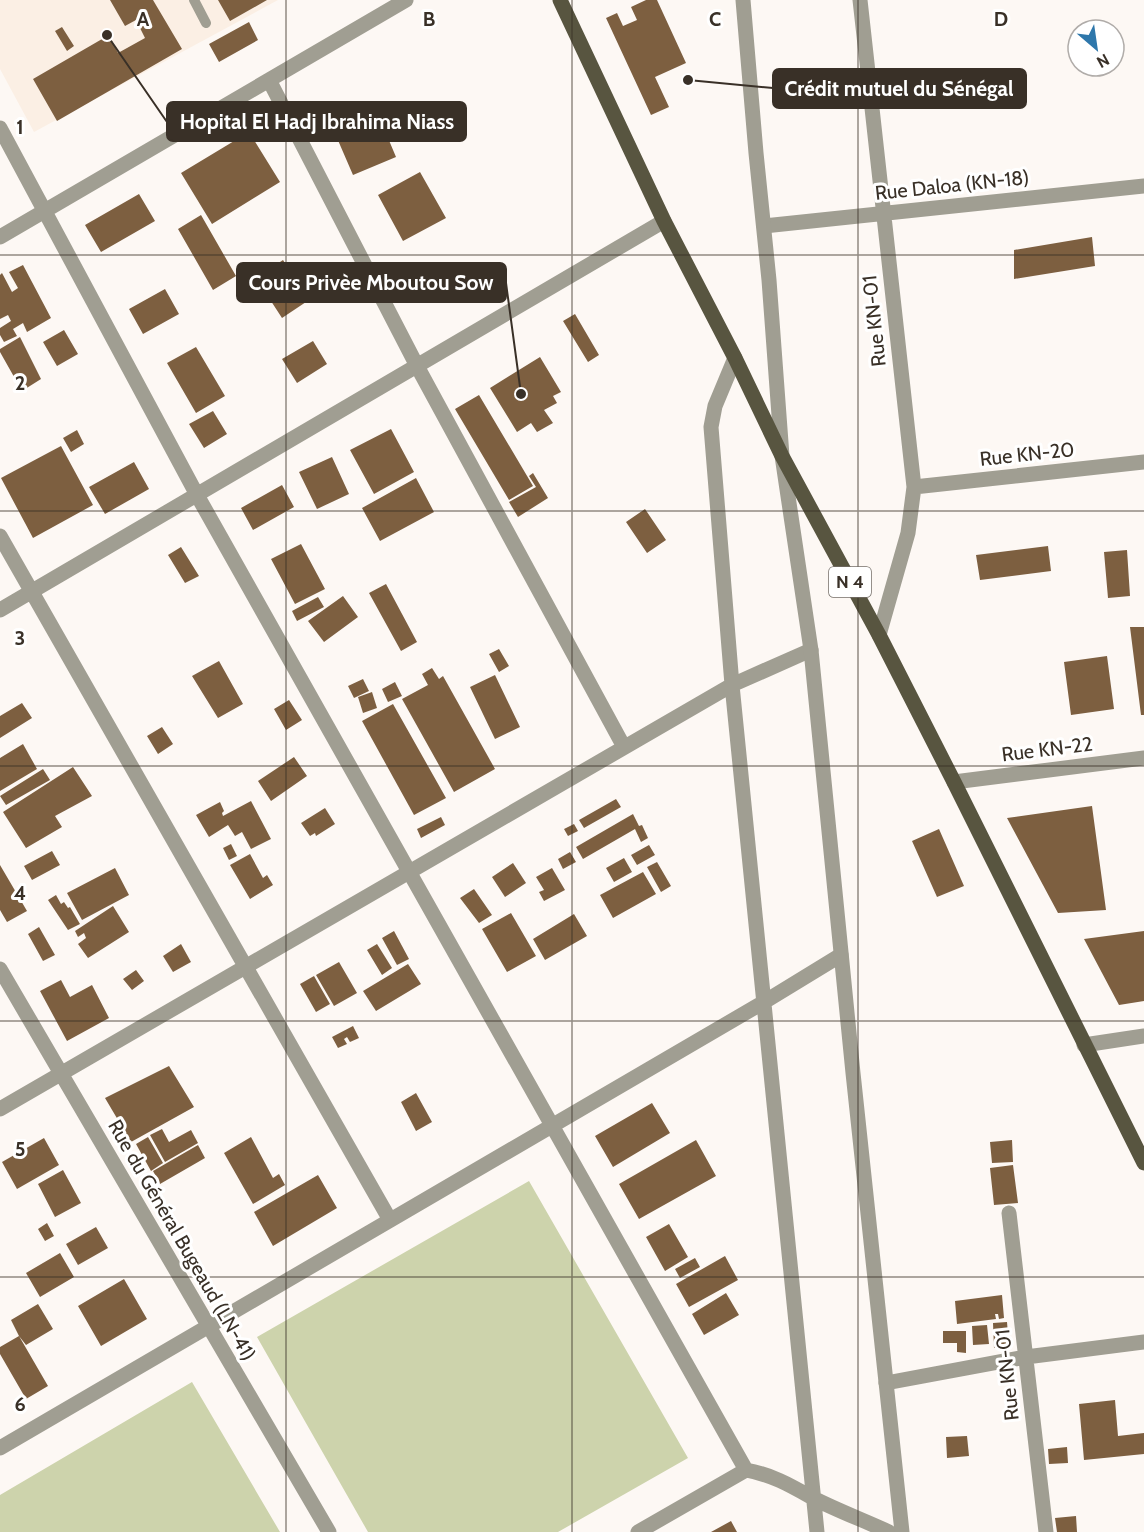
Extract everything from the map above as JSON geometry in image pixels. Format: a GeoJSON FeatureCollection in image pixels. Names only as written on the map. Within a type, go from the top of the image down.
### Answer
{"type":"FeatureCollection","features":[{"type":"Feature","properties":{"kind":"main road","name":"N 4"},"geometry":{"type":"LineString","coordinates":[[560,0],[664,221],[735,358],[782,456],[879,635],[1144,1163]]}},
{"type":"Feature","properties":{"kind":"street"},"geometry":{"type":"LineString","coordinates":[[0,237],[406,0]]}},
{"type":"Feature","properties":{"kind":"street"},"geometry":{"type":"LineString","coordinates":[[743,0],[782,456],[811,650],[902,1532]]}},
{"type":"Feature","properties":{"kind":"street","name":"Rue KN-01"},"geometry":{"type":"LineString","coordinates":[[860,0],[914,487],[908,533],[879,635]]}},
{"type":"Feature","properties":{"kind":"street"},"geometry":{"type":"LineString","coordinates":[[269,80],[417,366],[624,747]]}},
{"type":"Feature","properties":{"kind":"street"},"geometry":{"type":"LineString","coordinates":[[0,128],[197,495],[746,1470]]}},
{"type":"Feature","properties":{"kind":"street","name":"Rue Daloa (KN-18)"},"geometry":{"type":"LineString","coordinates":[[764,226],[1144,186]]}},
{"type":"Feature","properties":{"kind":"street"},"geometry":{"type":"LineString","coordinates":[[0,610],[664,221]]}},
{"type":"Feature","properties":{"kind":"street"},"geometry":{"type":"LineString","coordinates":[[735,358],[716,406],[711,427],[732,685],[816,1532]]}},
{"type":"Feature","properties":{"kind":"street","name":"Rue KN-20"},"geometry":{"type":"LineString","coordinates":[[914,487],[1144,462]]}},
{"type":"Feature","properties":{"kind":"street"},"geometry":{"type":"LineString","coordinates":[[0,536],[390,1220]]}},
{"type":"Feature","properties":{"kind":"street"},"geometry":{"type":"LineString","coordinates":[[0,1109],[732,685],[811,650]]}},
{"type":"Feature","properties":{"kind":"street","name":"Rue KN-22"},"geometry":{"type":"LineString","coordinates":[[954,782],[1144,758]]}},
{"type":"Feature","properties":{"kind":"street"},"geometry":{"type":"LineString","coordinates":[[0,1448],[841,955]]}},
{"type":"Feature","properties":{"kind":"street","name":"Rue du Général Bugeaud (LN-41)"},"geometry":{"type":"LineString","coordinates":[[0,969],[329,1532]]}},
{"type":"Feature","properties":{"kind":"street"},"geometry":{"type":"LineString","coordinates":[[1084,1045],[1144,1036]]}},
{"type":"Feature","properties":{"kind":"street","name":"Rue KN-01"},"geometry":{"type":"LineString","coordinates":[[1009,1213],[1046,1532]]}},
{"type":"Feature","properties":{"kind":"street"},"geometry":{"type":"LineString","coordinates":[[886,1383],[1026,1357],[1144,1342]]}},
{"type":"Feature","properties":{"kind":"street"},"geometry":{"type":"LineString","coordinates":[[638,1532],[746,1470],[777,1478],[812,1497],[889,1532]]}},
{"type":"Feature","properties":{"kind":"lane"},"geometry":{"type":"LineString","coordinates":[[194,0],[206,24]]}},
{"type":"Feature","properties":{"kind":"shaded area"},"geometry":{"type":"Polygon","coordinates":[[[0,0],[278,0],[34,132],[0,69],[0,0]]]}},
{"type":"Feature","properties":{"kind":"green space"},"geometry":{"type":"Polygon","coordinates":[[[529,1181],[688,1458],[558,1532],[368,1532],[257,1337],[529,1181]]]}},
{"type":"Feature","properties":{"kind":"green space"},"geometry":{"type":"Polygon","coordinates":[[[192,1382],[280,1532],[0,1532],[0,1495],[192,1382]]]}},
{"type":"Feature","properties":{"kind":"building"},"geometry":{"type":"Polygon","coordinates":[[[110,0],[153,0],[182,49],[57,121],[33,79],[109,35],[118,53],[145,38],[136,20],[125,26],[110,0]]]}},
{"type":"Feature","properties":{"kind":"building"},"geometry":{"type":"Polygon","coordinates":[[[218,0],[267,0],[230,21],[218,0]]]}},
{"type":"Feature","properties":{"kind":"building"},"geometry":{"type":"Polygon","coordinates":[[[646,0],[657,0],[686,63],[655,77],[669,107],[651,115],[606,18],[617,13],[623,26],[637,20],[631,7],[646,0]]]}},
{"type":"Feature","properties":{"kind":"building"},"geometry":{"type":"Polygon","coordinates":[[[249,22],[258,40],[219,62],[209,44],[249,22]]]}},
{"type":"Feature","properties":{"kind":"building"},"geometry":{"type":"Polygon","coordinates":[[[62,27],[74,46],[67,51],[55,31],[62,27]]]}},
{"type":"Feature","properties":{"kind":"building"},"geometry":{"type":"Polygon","coordinates":[[[380,119],[396,157],[353,175],[337,138],[380,119]]]}},
{"type":"Feature","properties":{"kind":"building"},"geometry":{"type":"Polygon","coordinates":[[[249,132],[280,182],[212,224],[181,173],[249,132]]]}},
{"type":"Feature","properties":{"kind":"building"},"geometry":{"type":"Polygon","coordinates":[[[420,172],[446,218],[403,241],[378,195],[420,172]]]}},
{"type":"Feature","properties":{"kind":"building"},"geometry":{"type":"Polygon","coordinates":[[[139,194],[155,221],[101,252],[85,225],[139,194]]]}},
{"type":"Feature","properties":{"kind":"building"},"geometry":{"type":"Polygon","coordinates":[[[201,215],[236,276],[213,290],[178,229],[201,215]]]}},
{"type":"Feature","properties":{"kind":"building"},"geometry":{"type":"Polygon","coordinates":[[[1092,237],[1095,266],[1014,279],[1014,250],[1092,237]]]}},
{"type":"Feature","properties":{"kind":"building"},"geometry":{"type":"Polygon","coordinates":[[[283,260],[309,300],[282,318],[256,278],[283,260]]]}},
{"type":"Feature","properties":{"kind":"building"},"geometry":{"type":"Polygon","coordinates":[[[23,265],[51,318],[27,332],[23,323],[13,329],[17,336],[4,342],[0,335],[0,328],[11,321],[8,315],[0,319],[0,275],[2,273],[12,292],[18,288],[9,272],[23,265]]]}},
{"type":"Feature","properties":{"kind":"building"},"geometry":{"type":"Polygon","coordinates":[[[165,289],[179,314],[143,334],[129,309],[165,289]]]}},
{"type":"Feature","properties":{"kind":"building"},"geometry":{"type":"Polygon","coordinates":[[[575,314],[599,355],[588,362],[563,321],[575,314]]]}},
{"type":"Feature","properties":{"kind":"building"},"geometry":{"type":"Polygon","coordinates":[[[64,330],[78,354],[57,366],[43,342],[64,330]]]}},
{"type":"Feature","properties":{"kind":"building"},"geometry":{"type":"Polygon","coordinates":[[[20,337],[41,379],[22,391],[0,352],[0,349],[20,337]]]}},
{"type":"Feature","properties":{"kind":"building"},"geometry":{"type":"Polygon","coordinates":[[[313,341],[327,364],[297,383],[282,359],[313,341]]]}},
{"type":"Feature","properties":{"kind":"building"},"geometry":{"type":"Polygon","coordinates":[[[196,347],[225,396],[196,413],[167,363],[196,347]]]}},
{"type":"Feature","properties":{"kind":"building"},"geometry":{"type":"Polygon","coordinates":[[[540,357],[561,392],[553,396],[557,403],[544,410],[553,423],[537,432],[531,423],[517,432],[490,388],[540,357]]]}},
{"type":"Feature","properties":{"kind":"building"},"geometry":{"type":"Polygon","coordinates":[[[479,395],[533,486],[509,500],[455,409],[479,395]]]}},
{"type":"Feature","properties":{"kind":"building"},"geometry":{"type":"Polygon","coordinates":[[[213,411],[227,434],[204,448],[189,424],[213,411]]]}},
{"type":"Feature","properties":{"kind":"building"},"geometry":{"type":"Polygon","coordinates":[[[391,429],[414,472],[374,494],[350,450],[391,429]]]}},
{"type":"Feature","properties":{"kind":"building"},"geometry":{"type":"Polygon","coordinates":[[[77,430],[84,444],[71,452],[63,438],[77,430]]]}},
{"type":"Feature","properties":{"kind":"building"},"geometry":{"type":"Polygon","coordinates":[[[61,446],[93,505],[33,538],[1,478],[61,446]]]}},
{"type":"Feature","properties":{"kind":"building"},"geometry":{"type":"Polygon","coordinates":[[[332,457],[349,494],[317,509],[299,472],[332,457]]]}},
{"type":"Feature","properties":{"kind":"building"},"geometry":{"type":"Polygon","coordinates":[[[134,462],[149,489],[105,514],[89,487],[134,462]]]}},
{"type":"Feature","properties":{"kind":"building"},"geometry":{"type":"Polygon","coordinates":[[[533,473],[548,498],[518,517],[509,502],[536,487],[529,476],[533,473]]]}},
{"type":"Feature","properties":{"kind":"building"},"geometry":{"type":"Polygon","coordinates":[[[416,478],[434,512],[380,541],[362,508],[416,478]]]}},
{"type":"Feature","properties":{"kind":"building"},"geometry":{"type":"Polygon","coordinates":[[[282,485],[294,507],[253,530],[241,508],[282,485]]]}},
{"type":"Feature","properties":{"kind":"building"},"geometry":{"type":"Polygon","coordinates":[[[645,509],[666,540],[647,553],[626,522],[645,509]]]}},
{"type":"Feature","properties":{"kind":"building"},"geometry":{"type":"Polygon","coordinates":[[[301,544],[325,589],[295,604],[271,559],[301,544]]]}},
{"type":"Feature","properties":{"kind":"building"},"geometry":{"type":"Polygon","coordinates":[[[1048,546],[1051,571],[980,580],[976,555],[1048,546]]]}},
{"type":"Feature","properties":{"kind":"building"},"geometry":{"type":"Polygon","coordinates":[[[181,547],[199,576],[185,583],[168,555],[181,547]]]}},
{"type":"Feature","properties":{"kind":"building"},"geometry":{"type":"Polygon","coordinates":[[[1127,550],[1130,596],[1108,598],[1104,552],[1127,550]]]}},
{"type":"Feature","properties":{"kind":"building"},"geometry":{"type":"Polygon","coordinates":[[[386,584],[417,642],[401,651],[369,593],[386,584]]]}},
{"type":"Feature","properties":{"kind":"building"},"geometry":{"type":"Polygon","coordinates":[[[343,596],[358,617],[324,642],[308,621],[343,596]]]}},
{"type":"Feature","properties":{"kind":"building"},"geometry":{"type":"Polygon","coordinates":[[[318,597],[324,607],[297,621],[292,611],[318,597]]]}},
{"type":"Feature","properties":{"kind":"building"},"geometry":{"type":"Polygon","coordinates":[[[1130,627],[1144,627],[1144,715],[1141,715],[1130,627]]]}},
{"type":"Feature","properties":{"kind":"building"},"geometry":{"type":"Polygon","coordinates":[[[499,649],[509,666],[499,672],[489,654],[499,649]]]}},
{"type":"Feature","properties":{"kind":"building"},"geometry":{"type":"Polygon","coordinates":[[[1107,656],[1114,709],[1071,715],[1064,662],[1107,656]]]}},
{"type":"Feature","properties":{"kind":"building"},"geometry":{"type":"Polygon","coordinates":[[[219,661],[243,704],[218,718],[192,676],[219,661]]]}},
{"type":"Feature","properties":{"kind":"building"},"geometry":{"type":"Polygon","coordinates":[[[432,668],[439,679],[443,676],[495,769],[454,792],[402,699],[428,685],[422,674],[432,668]]]}},
{"type":"Feature","properties":{"kind":"building"},"geometry":{"type":"Polygon","coordinates":[[[495,675],[520,727],[495,739],[470,687],[495,675]]]}},
{"type":"Feature","properties":{"kind":"building"},"geometry":{"type":"Polygon","coordinates":[[[363,679],[369,691],[354,698],[348,686],[363,679]]]}},
{"type":"Feature","properties":{"kind":"building"},"geometry":{"type":"Polygon","coordinates":[[[395,682],[402,696],[388,702],[382,689],[395,682]]]}},
{"type":"Feature","properties":{"kind":"building"},"geometry":{"type":"Polygon","coordinates":[[[372,692],[377,708],[363,713],[358,697],[372,692]]]}},
{"type":"Feature","properties":{"kind":"building"},"geometry":{"type":"Polygon","coordinates":[[[289,700],[302,720],[286,730],[274,709],[289,700]]]}},
{"type":"Feature","properties":{"kind":"building"},"geometry":{"type":"Polygon","coordinates":[[[22,703],[32,718],[0,738],[0,716],[22,703]]]}},
{"type":"Feature","properties":{"kind":"building"},"geometry":{"type":"Polygon","coordinates":[[[393,704],[446,798],[414,815],[362,721],[393,704]]]}},
{"type":"Feature","properties":{"kind":"building"},"geometry":{"type":"Polygon","coordinates":[[[162,727],[173,744],[158,754],[147,736],[162,727]]]}},
{"type":"Feature","properties":{"kind":"building"},"geometry":{"type":"Polygon","coordinates":[[[23,744],[37,769],[0,791],[0,758],[23,744]]]}},
{"type":"Feature","properties":{"kind":"building"},"geometry":{"type":"Polygon","coordinates":[[[294,757],[307,776],[271,801],[258,781],[294,757]]]}},
{"type":"Feature","properties":{"kind":"building"},"geometry":{"type":"Polygon","coordinates":[[[73,767],[92,796],[55,816],[62,827],[26,848],[3,812],[73,767]]]}},
{"type":"Feature","properties":{"kind":"building"},"geometry":{"type":"Polygon","coordinates":[[[43,769],[50,780],[6,805],[0,796],[43,769]]]}},
{"type":"Feature","properties":{"kind":"building"},"geometry":{"type":"Polygon","coordinates":[[[616,799],[621,807],[584,828],[579,820],[616,799]]]}},
{"type":"Feature","properties":{"kind":"building"},"geometry":{"type":"Polygon","coordinates":[[[251,801],[271,839],[251,849],[242,832],[235,836],[228,825],[209,837],[196,815],[220,802],[224,811],[223,816],[251,801]]]}},
{"type":"Feature","properties":{"kind":"building"},"geometry":{"type":"Polygon","coordinates":[[[1092,806],[1106,910],[1058,913],[1007,818],[1092,806]]]}},
{"type":"Feature","properties":{"kind":"building"},"geometry":{"type":"Polygon","coordinates":[[[325,808],[335,824],[316,836],[315,833],[310,836],[301,823],[325,808]]]}},
{"type":"Feature","properties":{"kind":"building"},"geometry":{"type":"Polygon","coordinates":[[[633,814],[639,826],[642,825],[648,838],[641,842],[635,829],[583,859],[576,847],[633,814]]]}},
{"type":"Feature","properties":{"kind":"building"},"geometry":{"type":"Polygon","coordinates":[[[441,817],[445,825],[421,838],[417,829],[441,817]]]}},
{"type":"Feature","properties":{"kind":"building"},"geometry":{"type":"Polygon","coordinates":[[[574,824],[578,831],[568,836],[564,829],[574,824]]]}},
{"type":"Feature","properties":{"kind":"building"},"geometry":{"type":"Polygon","coordinates":[[[939,829],[964,886],[937,897],[912,841],[939,829]]]}},
{"type":"Feature","properties":{"kind":"building"},"geometry":{"type":"Polygon","coordinates":[[[231,844],[237,856],[229,860],[223,848],[231,844]]]}},
{"type":"Feature","properties":{"kind":"building"},"geometry":{"type":"Polygon","coordinates":[[[649,845],[655,855],[637,865],[631,855],[649,845]]]}},
{"type":"Feature","properties":{"kind":"building"},"geometry":{"type":"Polygon","coordinates":[[[52,851],[60,865],[32,880],[24,866],[52,851]]]}},
{"type":"Feature","properties":{"kind":"building"},"geometry":{"type":"Polygon","coordinates":[[[570,852],[576,862],[563,869],[558,859],[570,852]]]}},
{"type":"Feature","properties":{"kind":"building"},"geometry":{"type":"Polygon","coordinates":[[[250,854],[263,878],[267,875],[273,885],[250,899],[230,865],[250,854]]]}},
{"type":"Feature","properties":{"kind":"building"},"geometry":{"type":"Polygon","coordinates":[[[624,858],[632,872],[614,882],[606,868],[624,858]]]}},
{"type":"Feature","properties":{"kind":"building"},"geometry":{"type":"Polygon","coordinates":[[[657,862],[671,886],[661,892],[647,867],[657,862]]]}},
{"type":"Feature","properties":{"kind":"building"},"geometry":{"type":"Polygon","coordinates":[[[513,863],[526,883],[505,897],[492,877],[513,863]]]}},
{"type":"Feature","properties":{"kind":"building"},"geometry":{"type":"Polygon","coordinates":[[[0,865],[27,911],[7,922],[0,910],[0,865]]]}},
{"type":"Feature","properties":{"kind":"building"},"geometry":{"type":"Polygon","coordinates":[[[115,868],[129,895],[82,920],[67,893],[115,868]]]}},
{"type":"Feature","properties":{"kind":"building"},"geometry":{"type":"Polygon","coordinates":[[[552,868],[565,890],[544,901],[539,892],[544,890],[536,877],[552,868]]]}},
{"type":"Feature","properties":{"kind":"building"},"geometry":{"type":"Polygon","coordinates":[[[643,872],[656,894],[613,918],[600,895],[643,872]]]}},
{"type":"Feature","properties":{"kind":"building"},"geometry":{"type":"Polygon","coordinates":[[[474,889],[492,915],[479,923],[460,898],[474,889]]]}},
{"type":"Feature","properties":{"kind":"building"},"geometry":{"type":"Polygon","coordinates":[[[56,895],[61,904],[64,902],[68,908],[70,907],[80,924],[68,930],[48,900],[56,895]]]}},
{"type":"Feature","properties":{"kind":"building"},"geometry":{"type":"Polygon","coordinates":[[[113,906],[129,932],[88,958],[78,944],[86,938],[84,933],[78,937],[75,931],[113,906]]]}},
{"type":"Feature","properties":{"kind":"building"},"geometry":{"type":"Polygon","coordinates":[[[511,913],[536,956],[507,972],[482,929],[511,913]]]}},
{"type":"Feature","properties":{"kind":"building"},"geometry":{"type":"Polygon","coordinates":[[[574,914],[587,936],[545,960],[533,939],[574,914]]]}},
{"type":"Feature","properties":{"kind":"building"},"geometry":{"type":"Polygon","coordinates":[[[39,927],[55,955],[43,961],[28,934],[39,927]]]}},
{"type":"Feature","properties":{"kind":"building"},"geometry":{"type":"Polygon","coordinates":[[[394,931],[409,959],[397,965],[382,938],[394,931]]]}},
{"type":"Feature","properties":{"kind":"building"},"geometry":{"type":"Polygon","coordinates":[[[1144,931],[1144,1001],[1119,1005],[1084,939],[1144,931]]]}},
{"type":"Feature","properties":{"kind":"building"},"geometry":{"type":"Polygon","coordinates":[[[181,944],[191,962],[173,972],[163,956],[181,944]]]}},
{"type":"Feature","properties":{"kind":"building"},"geometry":{"type":"Polygon","coordinates":[[[377,944],[392,968],[382,975],[367,950],[377,944]]]}},
{"type":"Feature","properties":{"kind":"building"},"geometry":{"type":"Polygon","coordinates":[[[339,962],[357,993],[334,1006],[316,975],[339,962]]]}},
{"type":"Feature","properties":{"kind":"building"},"geometry":{"type":"Polygon","coordinates":[[[408,964],[421,984],[376,1011],[363,991],[408,964]]]}},
{"type":"Feature","properties":{"kind":"building"},"geometry":{"type":"Polygon","coordinates":[[[136,970],[144,981],[132,990],[123,979],[136,970]]]}},
{"type":"Feature","properties":{"kind":"building"},"geometry":{"type":"Polygon","coordinates":[[[314,976],[330,1004],[316,1012],[300,984],[314,976]]]}},
{"type":"Feature","properties":{"kind":"building"},"geometry":{"type":"Polygon","coordinates":[[[61,980],[70,997],[92,985],[109,1018],[67,1041],[40,991],[61,980]]]}},
{"type":"Feature","properties":{"kind":"building"},"geometry":{"type":"Polygon","coordinates":[[[353,1026],[359,1038],[350,1042],[347,1037],[344,1039],[347,1044],[338,1048],[332,1037],[353,1026]]]}},
{"type":"Feature","properties":{"kind":"building"},"geometry":{"type":"Polygon","coordinates":[[[169,1066],[194,1107],[131,1142],[105,1098],[169,1066]]]}},
{"type":"Feature","properties":{"kind":"building"},"geometry":{"type":"Polygon","coordinates":[[[416,1093],[432,1122],[416,1131],[401,1102],[416,1093]]]}},
{"type":"Feature","properties":{"kind":"building"},"geometry":{"type":"Polygon","coordinates":[[[652,1103],[670,1133],[613,1167],[595,1136],[652,1103]]]}},
{"type":"Feature","properties":{"kind":"building"},"geometry":{"type":"Polygon","coordinates":[[[162,1129],[169,1142],[191,1130],[198,1143],[165,1162],[150,1135],[162,1129]]]}},
{"type":"Feature","properties":{"kind":"building"},"geometry":{"type":"Polygon","coordinates":[[[148,1137],[163,1163],[151,1171],[136,1144],[148,1137]]]}},
{"type":"Feature","properties":{"kind":"building"},"geometry":{"type":"Polygon","coordinates":[[[251,1137],[273,1178],[279,1174],[285,1185],[253,1204],[224,1153],[251,1137]]]}},
{"type":"Feature","properties":{"kind":"building"},"geometry":{"type":"Polygon","coordinates":[[[44,1138],[59,1165],[17,1189],[2,1162],[44,1138]]]}},
{"type":"Feature","properties":{"kind":"building"},"geometry":{"type":"Polygon","coordinates":[[[696,1140],[716,1176],[639,1219],[619,1184],[696,1140]]]}},
{"type":"Feature","properties":{"kind":"building"},"geometry":{"type":"Polygon","coordinates":[[[1012,1140],[1013,1162],[992,1163],[990,1142],[1012,1140]]]}},
{"type":"Feature","properties":{"kind":"building"},"geometry":{"type":"Polygon","coordinates":[[[198,1145],[205,1158],[160,1184],[153,1171],[198,1145]]]}},
{"type":"Feature","properties":{"kind":"building"},"geometry":{"type":"Polygon","coordinates":[[[1013,1165],[1018,1203],[994,1205],[990,1168],[1013,1165]]]}},
{"type":"Feature","properties":{"kind":"building"},"geometry":{"type":"Polygon","coordinates":[[[63,1170],[81,1203],[55,1217],[38,1184],[63,1170]]]}},
{"type":"Feature","properties":{"kind":"building"},"geometry":{"type":"Polygon","coordinates":[[[318,1175],[337,1208],[273,1246],[254,1212],[318,1175]]]}},
{"type":"Feature","properties":{"kind":"building"},"geometry":{"type":"Polygon","coordinates":[[[47,1223],[54,1236],[45,1241],[38,1229],[47,1223]]]}},
{"type":"Feature","properties":{"kind":"building"},"geometry":{"type":"Polygon","coordinates":[[[669,1224],[688,1257],[665,1271],[646,1237],[669,1224]]]}},
{"type":"Feature","properties":{"kind":"building"},"geometry":{"type":"Polygon","coordinates":[[[96,1227],[108,1248],[78,1265],[66,1244],[96,1227]]]}},
{"type":"Feature","properties":{"kind":"building"},"geometry":{"type":"Polygon","coordinates":[[[60,1253],[74,1277],[40,1297],[26,1273],[60,1253]]]}},
{"type":"Feature","properties":{"kind":"building"},"geometry":{"type":"Polygon","coordinates":[[[725,1256],[738,1280],[689,1307],[676,1284],[725,1256]]]}},
{"type":"Feature","properties":{"kind":"building"},"geometry":{"type":"Polygon","coordinates":[[[695,1258],[700,1267],[680,1278],[675,1269],[695,1258]]]}},
{"type":"Feature","properties":{"kind":"building"},"geometry":{"type":"Polygon","coordinates":[[[124,1279],[147,1319],[101,1346],[78,1306],[124,1279]]]}},
{"type":"Feature","properties":{"kind":"building"},"geometry":{"type":"Polygon","coordinates":[[[726,1293],[739,1315],[704,1335],[692,1314],[726,1293]]]}},
{"type":"Feature","properties":{"kind":"building"},"geometry":{"type":"Polygon","coordinates":[[[1002,1295],[1004,1318],[999,1319],[998,1314],[995,1314],[996,1319],[957,1324],[955,1301],[1002,1295]]]}},
{"type":"Feature","properties":{"kind":"building"},"geometry":{"type":"Polygon","coordinates":[[[38,1304],[53,1329],[26,1345],[11,1320],[38,1304]]]}},
{"type":"Feature","properties":{"kind":"building"},"geometry":{"type":"Polygon","coordinates":[[[1007,1322],[1009,1347],[994,1348],[993,1323],[1007,1322]]]}},
{"type":"Feature","properties":{"kind":"building"},"geometry":{"type":"Polygon","coordinates":[[[987,1325],[989,1344],[973,1345],[972,1326],[987,1325]]]}},
{"type":"Feature","properties":{"kind":"building"},"geometry":{"type":"Polygon","coordinates":[[[943,1331],[966,1331],[966,1353],[957,1352],[957,1343],[943,1343],[943,1331]]]}},
{"type":"Feature","properties":{"kind":"building"},"geometry":{"type":"Polygon","coordinates":[[[19,1336],[48,1386],[26,1399],[0,1354],[0,1347],[19,1336]]]}},
{"type":"Feature","properties":{"kind":"building"},"geometry":{"type":"Polygon","coordinates":[[[1115,1400],[1118,1436],[1144,1433],[1144,1454],[1084,1460],[1079,1404],[1115,1400]]]}},
{"type":"Feature","properties":{"kind":"building"},"geometry":{"type":"Polygon","coordinates":[[[967,1436],[969,1456],[947,1458],[946,1437],[967,1436]]]}},
{"type":"Feature","properties":{"kind":"building"},"geometry":{"type":"Polygon","coordinates":[[[1067,1447],[1068,1463],[1049,1464],[1048,1449],[1067,1447]]]}},
{"type":"Feature","properties":{"kind":"building"},"geometry":{"type":"Polygon","coordinates":[[[1076,1516],[1077,1532],[1057,1532],[1055,1518],[1076,1516]]]}},
{"type":"Feature","properties":{"kind":"building"},"geometry":{"type":"Polygon","coordinates":[[[731,1521],[737,1532],[711,1532],[731,1521]]]}},
{"type":"Feature","properties":{"kind":"place","name":"Hopital El Hadj Ibrahima Niass"},"geometry":{"type":"Point","coordinates":[107,35]}},
{"type":"Feature","properties":{"kind":"place","name":"Crédit mutuel du Sénégal"},"geometry":{"type":"Point","coordinates":[688,80]}},
{"type":"Feature","properties":{"kind":"place","name":"Cours Privèe Mboutou Sow"},"geometry":{"type":"Point","coordinates":[521,394]}}]}
